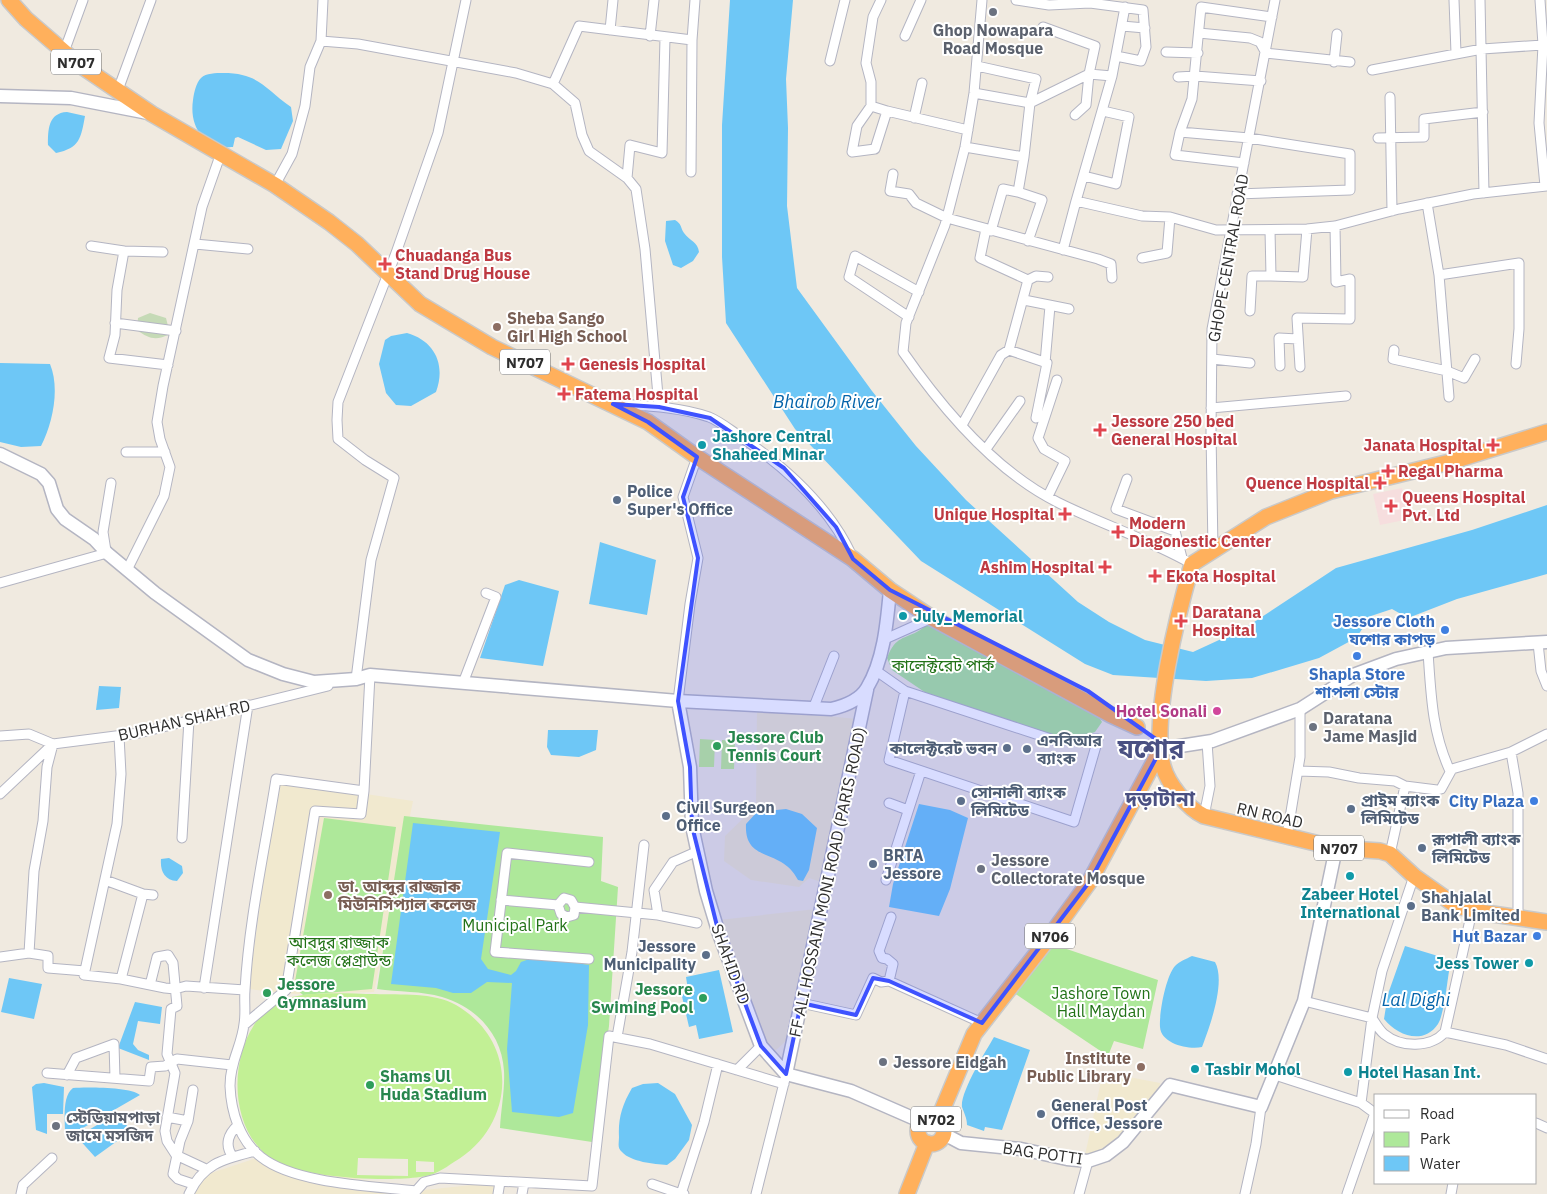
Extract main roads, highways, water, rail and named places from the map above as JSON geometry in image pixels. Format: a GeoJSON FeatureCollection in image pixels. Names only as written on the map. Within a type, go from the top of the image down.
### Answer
{"type":"FeatureCollection","features":[{"type":"Feature","properties":{"kind":"highway","name":"N707"},"geometry":{"type":"LineString","coordinates":[[9,0],[64,52],[152,114],[275,185],[357,244],[386,274],[420,304],[492,347],[648,422],[697,457],[853,559],[890,590],[932,618],[1111,715],[1137,727]]}},
{"type":"Feature","properties":{"kind":"highway"},"geometry":{"type":"LineString","coordinates":[[1160,746],[1165,691],[1187,561],[1213,549],[1266,517],[1331,491],[1450,462],[1547,432]]}},
{"type":"Feature","properties":{"kind":"highway","name":"N707"},"geometry":{"type":"LineString","coordinates":[[904,600],[968,627],[1080,687],[1112,706],[1160,746]]}},
{"type":"Feature","properties":{"kind":"highway","name":"RN ROAD"},"geometry":{"type":"LineString","coordinates":[[1160,746],[1164,769],[1177,790],[1189,805],[1204,816],[1336,848],[1380,851],[1390,854],[1439,895],[1472,911],[1547,922]]}},
{"type":"Feature","properties":{"kind":"highway","name":"N706"},"geometry":{"type":"LineString","coordinates":[[938,1120],[970,1040],[1090,880],[1160,746]]}},
{"type":"Feature","properties":{"kind":"highway","name":"N702"},"geometry":{"type":"LineString","coordinates":[[930,1118],[938,1120],[943,1126],[944,1134],[935,1143],[927,1143],[919,1134],[922,1122],[930,1118]]}},
{"type":"Feature","properties":{"kind":"highway"},"geometry":{"type":"LineString","coordinates":[[907,1194],[927,1143]]}},
{"type":"Feature","properties":{"kind":"water","name":"Bhairob River"},"geometry":{"type":"Polygon","coordinates":[[[730,0],[793,0],[786,79],[788,128],[787,206],[797,288],[872,391],[916,446],[966,500],[1078,602],[1109,622],[1145,640],[1193,652],[1245,628],[1336,568],[1472,530],[1547,505],[1547,574],[1457,599],[1408,618],[1392,609],[1371,616],[1356,638],[1319,658],[1252,678],[1206,681],[1113,675],[1085,664],[921,561],[795,429],[726,323],[722,257],[722,125],[730,0]]]}},
{"type":"Feature","properties":{"kind":"water"},"geometry":{"type":"Polygon","coordinates":[[[223,73],[253,79],[291,107],[293,121],[281,149],[266,150],[238,137],[235,138],[233,147],[223,147],[207,140],[201,134],[193,119],[192,110],[193,97],[197,85],[199,80],[206,75],[223,73]]]}},
{"type":"Feature","properties":{"kind":"water"},"geometry":{"type":"Polygon","coordinates":[[[67,112],[85,116],[82,130],[75,145],[56,153],[48,145],[50,123],[56,115],[67,112]]]}},
{"type":"Feature","properties":{"kind":"water"},"geometry":{"type":"Polygon","coordinates":[[[675,220],[680,224],[686,236],[697,246],[699,252],[693,261],[681,268],[673,265],[665,241],[666,221],[675,220]]]}},
{"type":"Feature","properties":{"kind":"water"},"geometry":{"type":"Polygon","coordinates":[[[407,333],[425,342],[431,348],[436,355],[440,373],[436,392],[411,406],[396,405],[386,393],[379,364],[385,340],[391,336],[407,333]]]}},
{"type":"Feature","properties":{"kind":"water"},"geometry":{"type":"Polygon","coordinates":[[[0,363],[50,364],[53,373],[54,405],[49,427],[41,446],[21,447],[0,442],[0,363]]]}},
{"type":"Feature","properties":{"kind":"water"},"geometry":{"type":"Polygon","coordinates":[[[600,542],[656,560],[647,615],[589,604],[600,542]]]}},
{"type":"Feature","properties":{"kind":"water"},"geometry":{"type":"Polygon","coordinates":[[[519,580],[559,591],[543,666],[480,658],[505,585],[519,580]]]}},
{"type":"Feature","properties":{"kind":"water"},"geometry":{"type":"Polygon","coordinates":[[[99,686],[121,687],[119,708],[96,710],[99,686]]]}},
{"type":"Feature","properties":{"kind":"water"},"geometry":{"type":"Polygon","coordinates":[[[548,730],[598,730],[596,750],[579,757],[551,755],[547,747],[548,730]]]}},
{"type":"Feature","properties":{"kind":"water"},"geometry":{"type":"Polygon","coordinates":[[[919,804],[950,810],[968,818],[950,889],[939,916],[889,907],[893,884],[919,804]]]}},
{"type":"Feature","properties":{"kind":"water"},"geometry":{"type":"Polygon","coordinates":[[[786,809],[802,814],[817,828],[809,870],[803,881],[798,880],[783,863],[757,851],[747,837],[746,824],[757,812],[786,809]]]}},
{"type":"Feature","properties":{"kind":"water"},"geometry":{"type":"Polygon","coordinates":[[[413,823],[500,832],[481,959],[488,969],[511,975],[516,971],[521,962],[535,957],[589,965],[588,1025],[573,1113],[559,1117],[512,1112],[507,1049],[512,983],[487,982],[471,993],[453,993],[436,988],[391,984],[413,823]]]}},
{"type":"Feature","properties":{"kind":"water"},"geometry":{"type":"Polygon","coordinates":[[[169,858],[182,866],[183,873],[177,881],[169,879],[162,871],[161,859],[169,858]]]}},
{"type":"Feature","properties":{"kind":"water","name":"Lal Dighi"},"geometry":{"type":"Polygon","coordinates":[[[1405,946],[1438,956],[1450,966],[1440,1019],[1432,1031],[1425,1035],[1410,1036],[1396,1030],[1384,1019],[1388,994],[1405,946]]]}},
{"type":"Feature","properties":{"kind":"water"},"geometry":{"type":"Polygon","coordinates":[[[1192,956],[1215,962],[1219,981],[1216,1004],[1209,1028],[1202,1047],[1197,1048],[1176,1045],[1170,1042],[1165,1038],[1160,1027],[1164,995],[1172,971],[1179,963],[1192,956]]]}},
{"type":"Feature","properties":{"kind":"water"},"geometry":{"type":"Polygon","coordinates":[[[719,970],[733,1032],[699,1039],[696,1025],[689,1027],[681,992],[688,990],[686,977],[719,970]]]}},
{"type":"Feature","properties":{"kind":"water"},"geometry":{"type":"Polygon","coordinates":[[[9,978],[42,984],[34,1019],[1,1012],[9,978]]]}},
{"type":"Feature","properties":{"kind":"water"},"geometry":{"type":"Polygon","coordinates":[[[135,1002],[162,1007],[160,1024],[138,1021],[133,1044],[138,1050],[149,1055],[149,1060],[118,1048],[135,1002]]]}},
{"type":"Feature","properties":{"kind":"water"},"geometry":{"type":"Polygon","coordinates":[[[994,1037],[1030,1050],[1002,1130],[985,1127],[984,1131],[967,1125],[962,1100],[974,1072],[994,1037]]]}},
{"type":"Feature","properties":{"kind":"water"},"geometry":{"type":"Polygon","coordinates":[[[44,1083],[64,1087],[63,1114],[47,1114],[47,1134],[36,1130],[32,1087],[36,1084],[44,1083]]]}},
{"type":"Feature","properties":{"kind":"water"},"geometry":{"type":"Polygon","coordinates":[[[658,1083],[675,1094],[692,1125],[689,1140],[675,1159],[667,1165],[643,1162],[631,1158],[619,1149],[621,1112],[632,1088],[643,1084],[658,1083]]]}},
{"type":"Feature","properties":{"kind":"water"},"geometry":{"type":"Polygon","coordinates":[[[73,1088],[128,1090],[140,1095],[69,1136],[65,1132],[65,1108],[69,1092],[73,1088]]]}},
{"type":"Feature","properties":{"kind":"water"},"geometry":{"type":"Polygon","coordinates":[[[117,1113],[131,1131],[95,1157],[77,1137],[117,1113]]]}},
{"type":"Feature","properties":{"kind":"place","name":"Ghop Nowapara Road Mosque"},"geometry":{"type":"Point","coordinates":[993,12]}},
{"type":"Feature","properties":{"kind":"place","name":"Chuadanga Bus Stand Drug House"},"geometry":{"type":"Point","coordinates":[385,264]}},
{"type":"Feature","properties":{"kind":"place","name":"Sheba Sango Girl High School"},"geometry":{"type":"Point","coordinates":[497,327]}},
{"type":"Feature","properties":{"kind":"place","name":"Genesis Hospital"},"geometry":{"type":"Point","coordinates":[568,364]}},
{"type":"Feature","properties":{"kind":"place","name":"Fatema Hospital"},"geometry":{"type":"Point","coordinates":[564,394]}},
{"type":"Feature","properties":{"kind":"place","name":"Jessore 250 bed General Hospital"},"geometry":{"type":"Point","coordinates":[1100,430]}},
{"type":"Feature","properties":{"kind":"place","name":"Jashore Central Shaheed Minar"},"geometry":{"type":"Point","coordinates":[702,445]}},
{"type":"Feature","properties":{"kind":"place","name":"Janata Hospital"},"geometry":{"type":"Point","coordinates":[1493,445]}},
{"type":"Feature","properties":{"kind":"place","name":"Regal Pharma"},"geometry":{"type":"Point","coordinates":[1388,471]}},
{"type":"Feature","properties":{"kind":"place","name":"Quence Hospital"},"geometry":{"type":"Point","coordinates":[1380,483]}},
{"type":"Feature","properties":{"kind":"place","name":"Police Super's Office"},"geometry":{"type":"Point","coordinates":[617,500]}},
{"type":"Feature","properties":{"kind":"place","name":"Queens Hospital Pvt. Ltd"},"geometry":{"type":"Point","coordinates":[1391,506]}},
{"type":"Feature","properties":{"kind":"place","name":"Unique Hospital"},"geometry":{"type":"Point","coordinates":[1065,514]}},
{"type":"Feature","properties":{"kind":"place","name":"Modern Diagonestic Center"},"geometry":{"type":"Point","coordinates":[1118,532]}},
{"type":"Feature","properties":{"kind":"place","name":"Ashim Hospital"},"geometry":{"type":"Point","coordinates":[1105,567]}},
{"type":"Feature","properties":{"kind":"place","name":"Ekota Hospital"},"geometry":{"type":"Point","coordinates":[1155,576]}},
{"type":"Feature","properties":{"kind":"place","name":"July_Memorial"},"geometry":{"type":"Point","coordinates":[903,616]}},
{"type":"Feature","properties":{"kind":"place","name":"Daratana Hospital"},"geometry":{"type":"Point","coordinates":[1181,621]}},
{"type":"Feature","properties":{"kind":"place","name":"Jessore Cloth যশোর কাপড়"},"geometry":{"type":"Point","coordinates":[1445,630]}},
{"type":"Feature","properties":{"kind":"place","name":"Shapla Store শাপলা স্টোর"},"geometry":{"type":"Point","coordinates":[1357,656]}},
{"type":"Feature","properties":{"kind":"place","name":"Hotel Sonali"},"geometry":{"type":"Point","coordinates":[1217,711]}},
{"type":"Feature","properties":{"kind":"place","name":"Daratana Jame Masjid"},"geometry":{"type":"Point","coordinates":[1313,727]}},
{"type":"Feature","properties":{"kind":"place","name":"Jessore Club Tennis Court"},"geometry":{"type":"Point","coordinates":[717,746]}},
{"type":"Feature","properties":{"kind":"place","name":"কালেক্টরেট ভবন"},"geometry":{"type":"Point","coordinates":[1007,748]}},
{"type":"Feature","properties":{"kind":"place","name":"এনবিআর ব্যাংক"},"geometry":{"type":"Point","coordinates":[1027,749]}},
{"type":"Feature","properties":{"kind":"place","name":"সোনালী ব্যাংক লিমিটেড"},"geometry":{"type":"Point","coordinates":[961,801]}},
{"type":"Feature","properties":{"kind":"place","name":"City Plaza"},"geometry":{"type":"Point","coordinates":[1534,801]}},
{"type":"Feature","properties":{"kind":"place","name":"প্রাইম ব্যাংক লিমিটেড"},"geometry":{"type":"Point","coordinates":[1351,809]}},
{"type":"Feature","properties":{"kind":"place","name":"Civil Surgeon Office"},"geometry":{"type":"Point","coordinates":[666,816]}},
{"type":"Feature","properties":{"kind":"place","name":"রূপালী ব্যাংক লিমিটেড"},"geometry":{"type":"Point","coordinates":[1422,848]}},
{"type":"Feature","properties":{"kind":"place","name":"BRTA Jessore"},"geometry":{"type":"Point","coordinates":[873,864]}},
{"type":"Feature","properties":{"kind":"place","name":"Jessore Collectorate Mosque"},"geometry":{"type":"Point","coordinates":[981,869]}},
{"type":"Feature","properties":{"kind":"place","name":"Zabeer Hotel International"},"geometry":{"type":"Point","coordinates":[1350,876]}},
{"type":"Feature","properties":{"kind":"place","name":"ডা. আব্দুর রাজ্জাক মিউনিসিপ্যাল কলেজ"},"geometry":{"type":"Point","coordinates":[328,895]}},
{"type":"Feature","properties":{"kind":"place","name":"Shahjalal Bank Limited"},"geometry":{"type":"Point","coordinates":[1411,906]}},
{"type":"Feature","properties":{"kind":"place","name":"Hut Bazar"},"geometry":{"type":"Point","coordinates":[1537,936]}},
{"type":"Feature","properties":{"kind":"place","name":"Jessore Municipality"},"geometry":{"type":"Point","coordinates":[706,955]}},
{"type":"Feature","properties":{"kind":"place","name":"Jess Tower"},"geometry":{"type":"Point","coordinates":[1529,963]}},
{"type":"Feature","properties":{"kind":"place","name":"Jessore Gymnasium"},"geometry":{"type":"Point","coordinates":[267,993]}},
{"type":"Feature","properties":{"kind":"place","name":"Jessore Swiming Pool"},"geometry":{"type":"Point","coordinates":[703,998]}},
{"type":"Feature","properties":{"kind":"place","name":"Jessore Eidgah"},"geometry":{"type":"Point","coordinates":[883,1062]}},
{"type":"Feature","properties":{"kind":"place","name":"Institute Public Library"},"geometry":{"type":"Point","coordinates":[1141,1067]}},
{"type":"Feature","properties":{"kind":"place","name":"Tasbir Mohol"},"geometry":{"type":"Point","coordinates":[1195,1069]}},
{"type":"Feature","properties":{"kind":"place","name":"Hotel Hasan Int."},"geometry":{"type":"Point","coordinates":[1348,1072]}},
{"type":"Feature","properties":{"kind":"place","name":"Shams Ul Huda Stadium"},"geometry":{"type":"Point","coordinates":[370,1085]}},
{"type":"Feature","properties":{"kind":"place","name":"General Post Office, Jessore"},"geometry":{"type":"Point","coordinates":[1041,1114]}},
{"type":"Feature","properties":{"kind":"place","name":"স্টেডিয়ামপাড়া জামে মসজিদ"},"geometry":{"type":"Point","coordinates":[56,1126]}},
{"type":"Feature","properties":{"kind":"district","name":"যশোর"},"geometry":{"type":"Point","coordinates":[1151,748]}},
{"type":"Feature","properties":{"kind":"district","name":"দড়াটানা"},"geometry":{"type":"Point","coordinates":[1160,798]}},
{"type":"Feature","properties":{"kind":"park label","name":"কালেক্টরেট পার্ক"},"geometry":{"type":"Point","coordinates":[943,665]}},
{"type":"Feature","properties":{"kind":"park label","name":"Municipal Park"},"geometry":{"type":"Point","coordinates":[515,925]}},
{"type":"Feature","properties":{"kind":"park label","name":"আবদুর রাজ্জাক কলেজ প্লেগ্রাউন্ড"},"geometry":{"type":"Point","coordinates":[339,951]}},
{"type":"Feature","properties":{"kind":"park label","name":"Jashore Town Hall Maydan"},"geometry":{"type":"Point","coordinates":[1101,1002]}}]}
